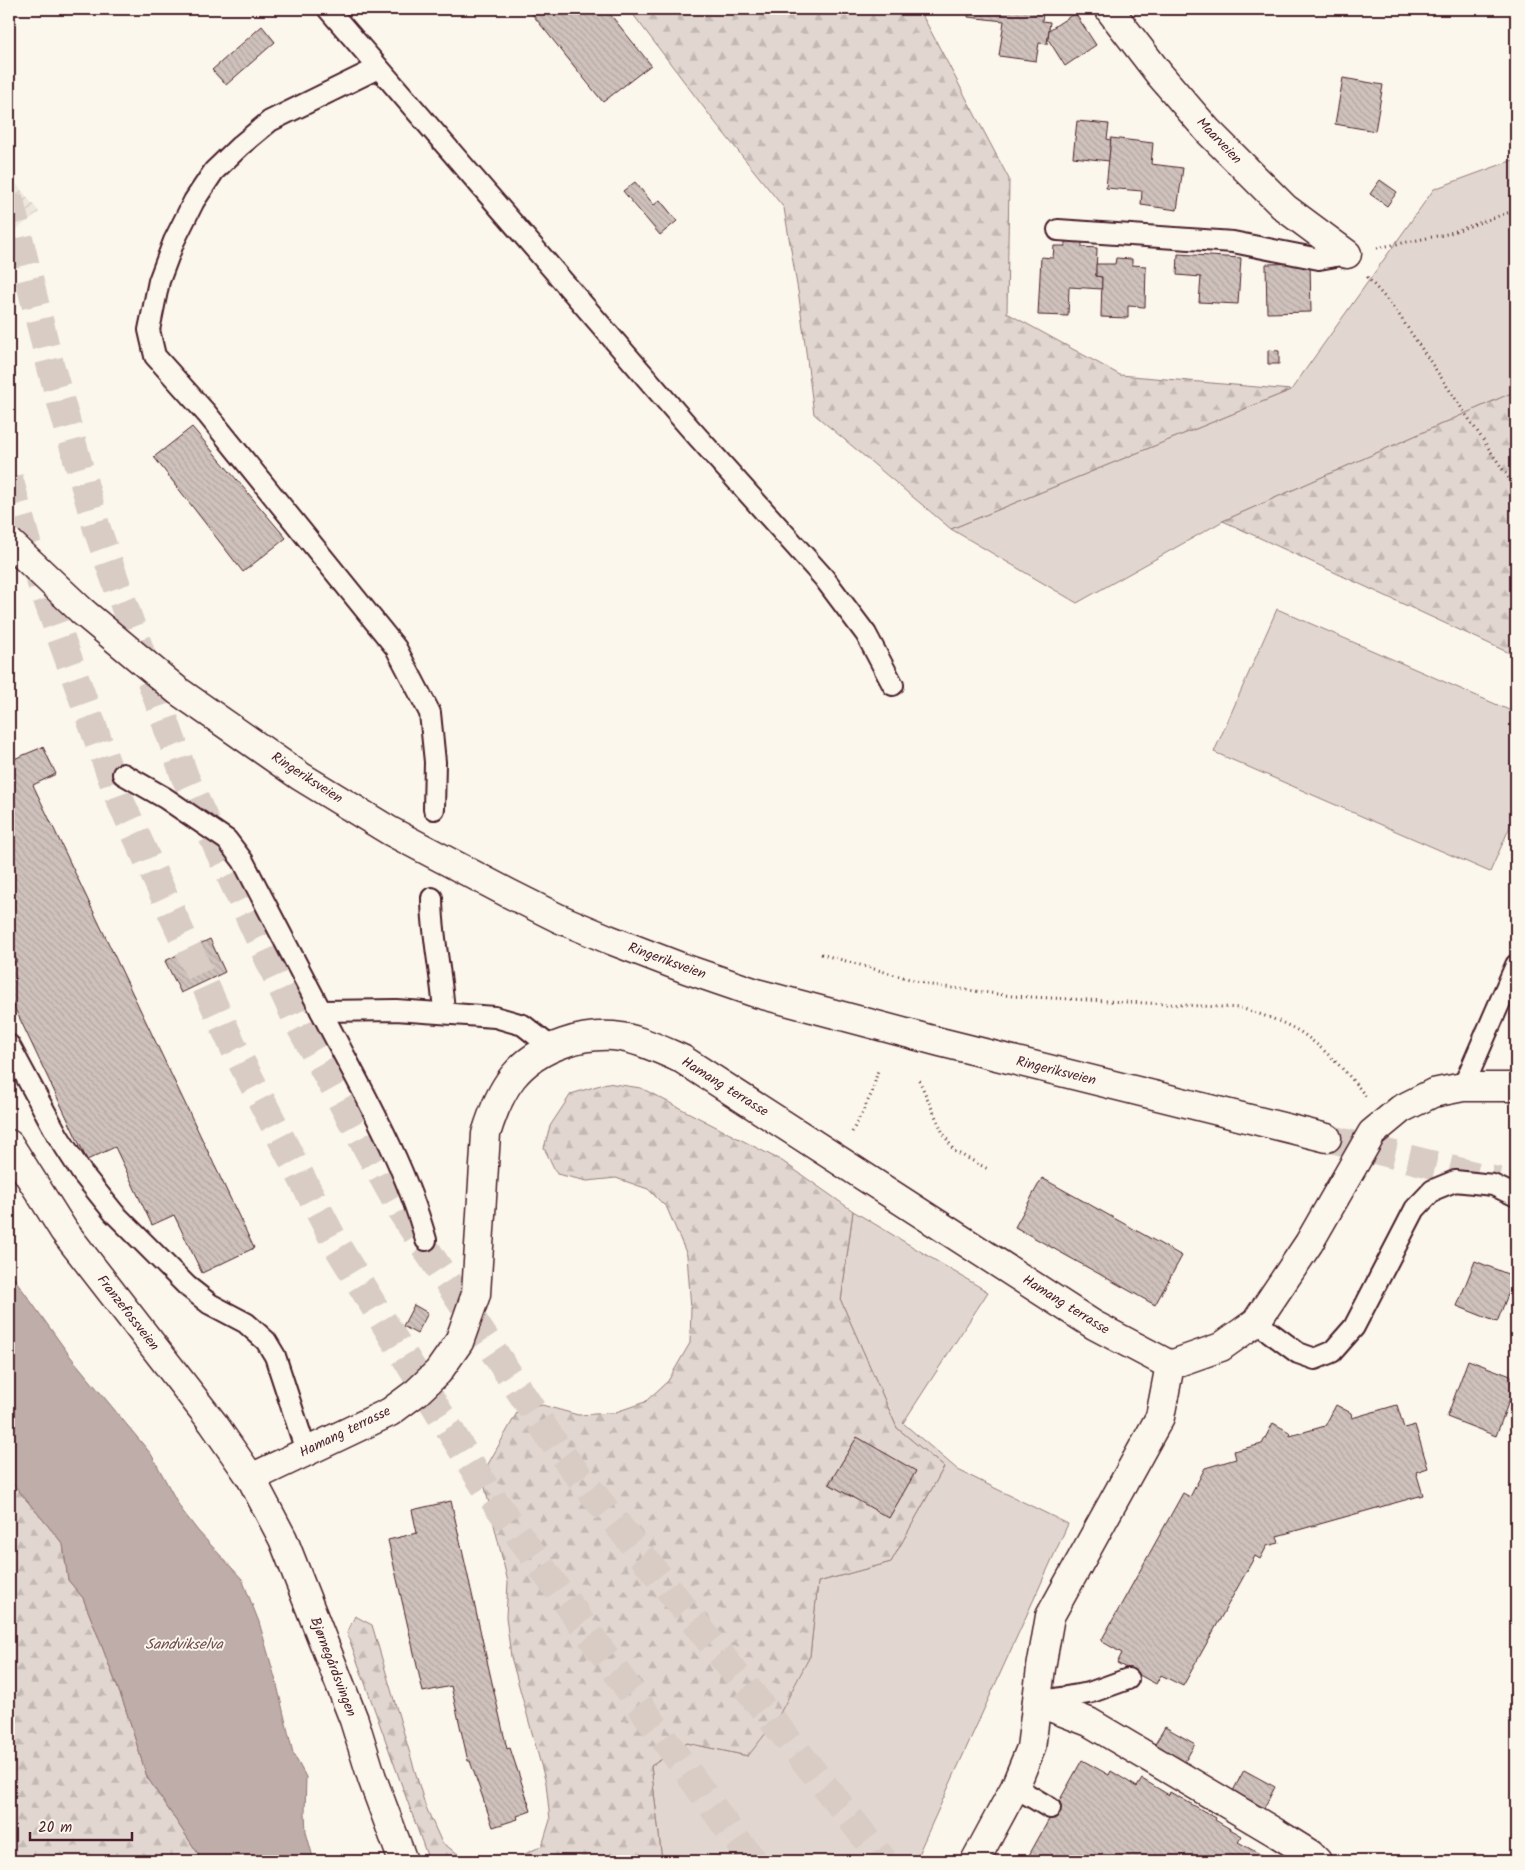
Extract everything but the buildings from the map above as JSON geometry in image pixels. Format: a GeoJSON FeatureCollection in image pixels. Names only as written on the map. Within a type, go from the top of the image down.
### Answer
{"type":"FeatureCollection","features":[{"type":"Feature","properties":{"kind":"street","name":"Maarveien"},"geometry":{"type":"LineString","coordinates":[[1109,9],[1160,75],[1208,131],[1285,208],[1347,254]]}},
{"type":"Feature","properties":{"kind":"street","name":"Ringeriksveien"},"geometry":{"type":"LineString","coordinates":[[9,542],[83,612],[178,691],[300,776],[390,831],[508,893],[575,925],[686,969],[756,993],[940,1042],[1327,1138]]}},
{"type":"Feature","properties":{"kind":"street","name":"Hamang terrasse"},"geometry":{"type":"LineString","coordinates":[[251,1478],[390,1412],[417,1392],[438,1372],[459,1342],[476,1294],[486,1134],[493,1110],[505,1087],[523,1064],[550,1047],[586,1036],[615,1036],[650,1046],[682,1059],[1094,1325],[1170,1366]]}},
{"type":"Feature","properties":{"kind":"street"},"geometry":{"type":"LineString","coordinates":[[975,1861],[1015,1787],[1031,1748],[1040,1668],[1050,1616],[1160,1417],[1170,1366],[1221,1347],[1256,1322],[1309,1243],[1372,1133],[1384,1123],[1402,1109],[1433,1093],[1463,1086],[1516,1087]]}},
{"type":"Feature","properties":{"kind":"street","name":"Franzefossveien"},"geometry":{"type":"LineString","coordinates":[[9,1144],[64,1230],[213,1423],[251,1478]]}},
{"type":"Feature","properties":{"kind":"street","name":"Bjørnegårdsvingen"},"geometry":{"type":"LineString","coordinates":[[251,1478],[286,1548],[354,1720],[372,1778],[402,1861]]}},
{"type":"Feature","properties":{"kind":"street"},"geometry":{"type":"LineString","coordinates":[[1037,1702],[1089,1722],[1278,1834],[1310,1854],[1317,1861]]}},
{"type":"Feature","properties":{"kind":"lane"},"geometry":{"type":"LineString","coordinates":[[328,9],[688,426],[824,578],[866,634],[893,685]]}},
{"type":"Feature","properties":{"kind":"lane"},"geometry":{"type":"LineString","coordinates":[[378,68],[270,121],[214,171],[194,201],[174,241],[159,281],[151,312],[149,330],[155,356],[207,414],[396,648],[430,713],[435,762],[434,808]]}},
{"type":"Feature","properties":{"kind":"lane"},"geometry":{"type":"LineString","coordinates":[[1058,230],[1233,242],[1319,259],[1347,254]]}},
{"type":"Feature","properties":{"kind":"lane"},"geometry":{"type":"LineString","coordinates":[[122,774],[165,798],[227,840],[243,861],[395,1158],[418,1214],[426,1240]]}},
{"type":"Feature","properties":{"kind":"lane"},"geometry":{"type":"LineString","coordinates":[[432,898],[433,928],[443,984],[444,1013]]}},
{"type":"Feature","properties":{"kind":"lane"},"geometry":{"type":"LineString","coordinates":[[1463,1086],[1516,965]]}},
{"type":"Feature","properties":{"kind":"lane"},"geometry":{"type":"LineString","coordinates":[[321,1011],[396,1010],[494,1017],[523,1025],[550,1047]]}},
{"type":"Feature","properties":{"kind":"lane"},"geometry":{"type":"LineString","coordinates":[[9,1045],[58,1136],[82,1173],[114,1213],[187,1286],[210,1304],[246,1323],[266,1341],[275,1356],[306,1451]]}},
{"type":"Feature","properties":{"kind":"lane"},"geometry":{"type":"LineString","coordinates":[[1256,1322],[1298,1353],[1315,1359],[1332,1352],[1354,1327],[1415,1209],[1432,1190],[1455,1181],[1493,1185],[1516,1196]]}},
{"type":"Feature","properties":{"kind":"lane"},"geometry":{"type":"LineString","coordinates":[[1037,1702],[1089,1692],[1128,1679]]}},
{"type":"Feature","properties":{"kind":"lane"},"geometry":{"type":"LineString","coordinates":[[1015,1787],[1050,1808]]}},
{"type":"Feature","properties":{"kind":"path"},"geometry":{"type":"LineString","coordinates":[[1516,210],[1447,234],[1347,254],[1395,309],[1516,488]]}},
{"type":"Feature","properties":{"kind":"path"},"geometry":{"type":"LineString","coordinates":[[821,954],[931,985],[1012,996],[1241,1008],[1272,1018],[1302,1033],[1344,1069],[1384,1123]]}},
{"type":"Feature","properties":{"kind":"path"},"geometry":{"type":"LineString","coordinates":[[835,1158],[852,1132],[872,1094],[878,1070]]}},
{"type":"Feature","properties":{"kind":"path"},"geometry":{"type":"LineString","coordinates":[[919,1080],[942,1131],[954,1151],[988,1169]]}},
{"type":"Feature","properties":{"kind":"shaded area"},"geometry":{"type":"Polygon","coordinates":[[[9,175],[39,212],[9,235],[9,175]]]}},
{"type":"Feature","properties":{"kind":"green space"},"geometry":{"type":"Polygon","coordinates":[[[629,9],[919,9],[1009,179],[1007,313],[1120,375],[1291,390],[951,529],[814,414],[799,297],[784,208],[714,121],[629,9]]]}},
{"type":"Feature","properties":{"kind":"green space"},"geometry":{"type":"Polygon","coordinates":[[[1516,159],[1516,391],[1223,521],[1077,603],[951,529],[1291,390],[1434,189],[1516,159]]]}},
{"type":"Feature","properties":{"kind":"green space"},"geometry":{"type":"Polygon","coordinates":[[[1516,391],[1516,656],[1223,521],[1516,391]]]}},
{"type":"Feature","properties":{"kind":"green space"},"geometry":{"type":"Polygon","coordinates":[[[1277,609],[1516,713],[1516,813],[1490,872],[1214,752],[1277,609]]]}},
{"type":"Feature","properties":{"kind":"green space"},"geometry":{"type":"Polygon","coordinates":[[[607,1083],[641,1088],[782,1161],[853,1211],[841,1301],[897,1428],[944,1467],[891,1562],[818,1582],[810,1656],[777,1719],[748,1756],[687,1743],[651,1766],[662,1861],[501,1861],[512,1860],[542,1846],[550,1820],[546,1783],[511,1657],[506,1617],[508,1582],[482,1475],[518,1411],[542,1405],[578,1415],[613,1413],[645,1402],[668,1381],[690,1343],[691,1308],[687,1255],[667,1208],[648,1189],[616,1178],[587,1181],[557,1174],[544,1148],[550,1126],[571,1094],[607,1083]]]}},
{"type":"Feature","properties":{"kind":"green space"},"geometry":{"type":"Polygon","coordinates":[[[853,1211],[988,1292],[903,1423],[958,1470],[1068,1524],[915,1861],[662,1861],[651,1766],[687,1743],[748,1756],[810,1656],[818,1582],[891,1562],[944,1467],[897,1428],[841,1301],[853,1211]]]}},
{"type":"Feature","properties":{"kind":"green space"},"geometry":{"type":"Polygon","coordinates":[[[9,1479],[63,1544],[68,1580],[83,1598],[125,1707],[147,1777],[203,1861],[9,1861],[9,1479]]]}},
{"type":"Feature","properties":{"kind":"green space"},"geometry":{"type":"Polygon","coordinates":[[[355,1616],[372,1625],[425,1805],[442,1843],[467,1860],[478,1861],[429,1861],[347,1633],[355,1616]]]}},
{"type":"Feature","properties":{"kind":"water","name":"Sandvikselva"},"geometry":{"type":"Polygon","coordinates":[[[9,1271],[70,1356],[151,1454],[181,1509],[198,1531],[242,1579],[259,1622],[277,1685],[293,1753],[306,1777],[306,1832],[314,1861],[203,1861],[147,1777],[125,1707],[83,1598],[68,1580],[63,1544],[9,1479],[9,1271]]]}},
{"type":"Feature","properties":{"kind":"tunnel"},"geometry":{"type":"LineString","coordinates":[[9,197],[50,364],[97,529],[185,777],[297,1021],[403,1214],[560,1452],[884,1861]]}},
{"type":"Feature","properties":{"kind":"tunnel"},"geometry":{"type":"LineString","coordinates":[[9,478],[29,550],[119,798],[233,1046],[337,1246],[488,1492],[734,1837],[754,1861]]}},
{"type":"Feature","properties":{"kind":"tunnel"},"geometry":{"type":"LineString","coordinates":[[1327,1138],[1498,1181]]}}]}
